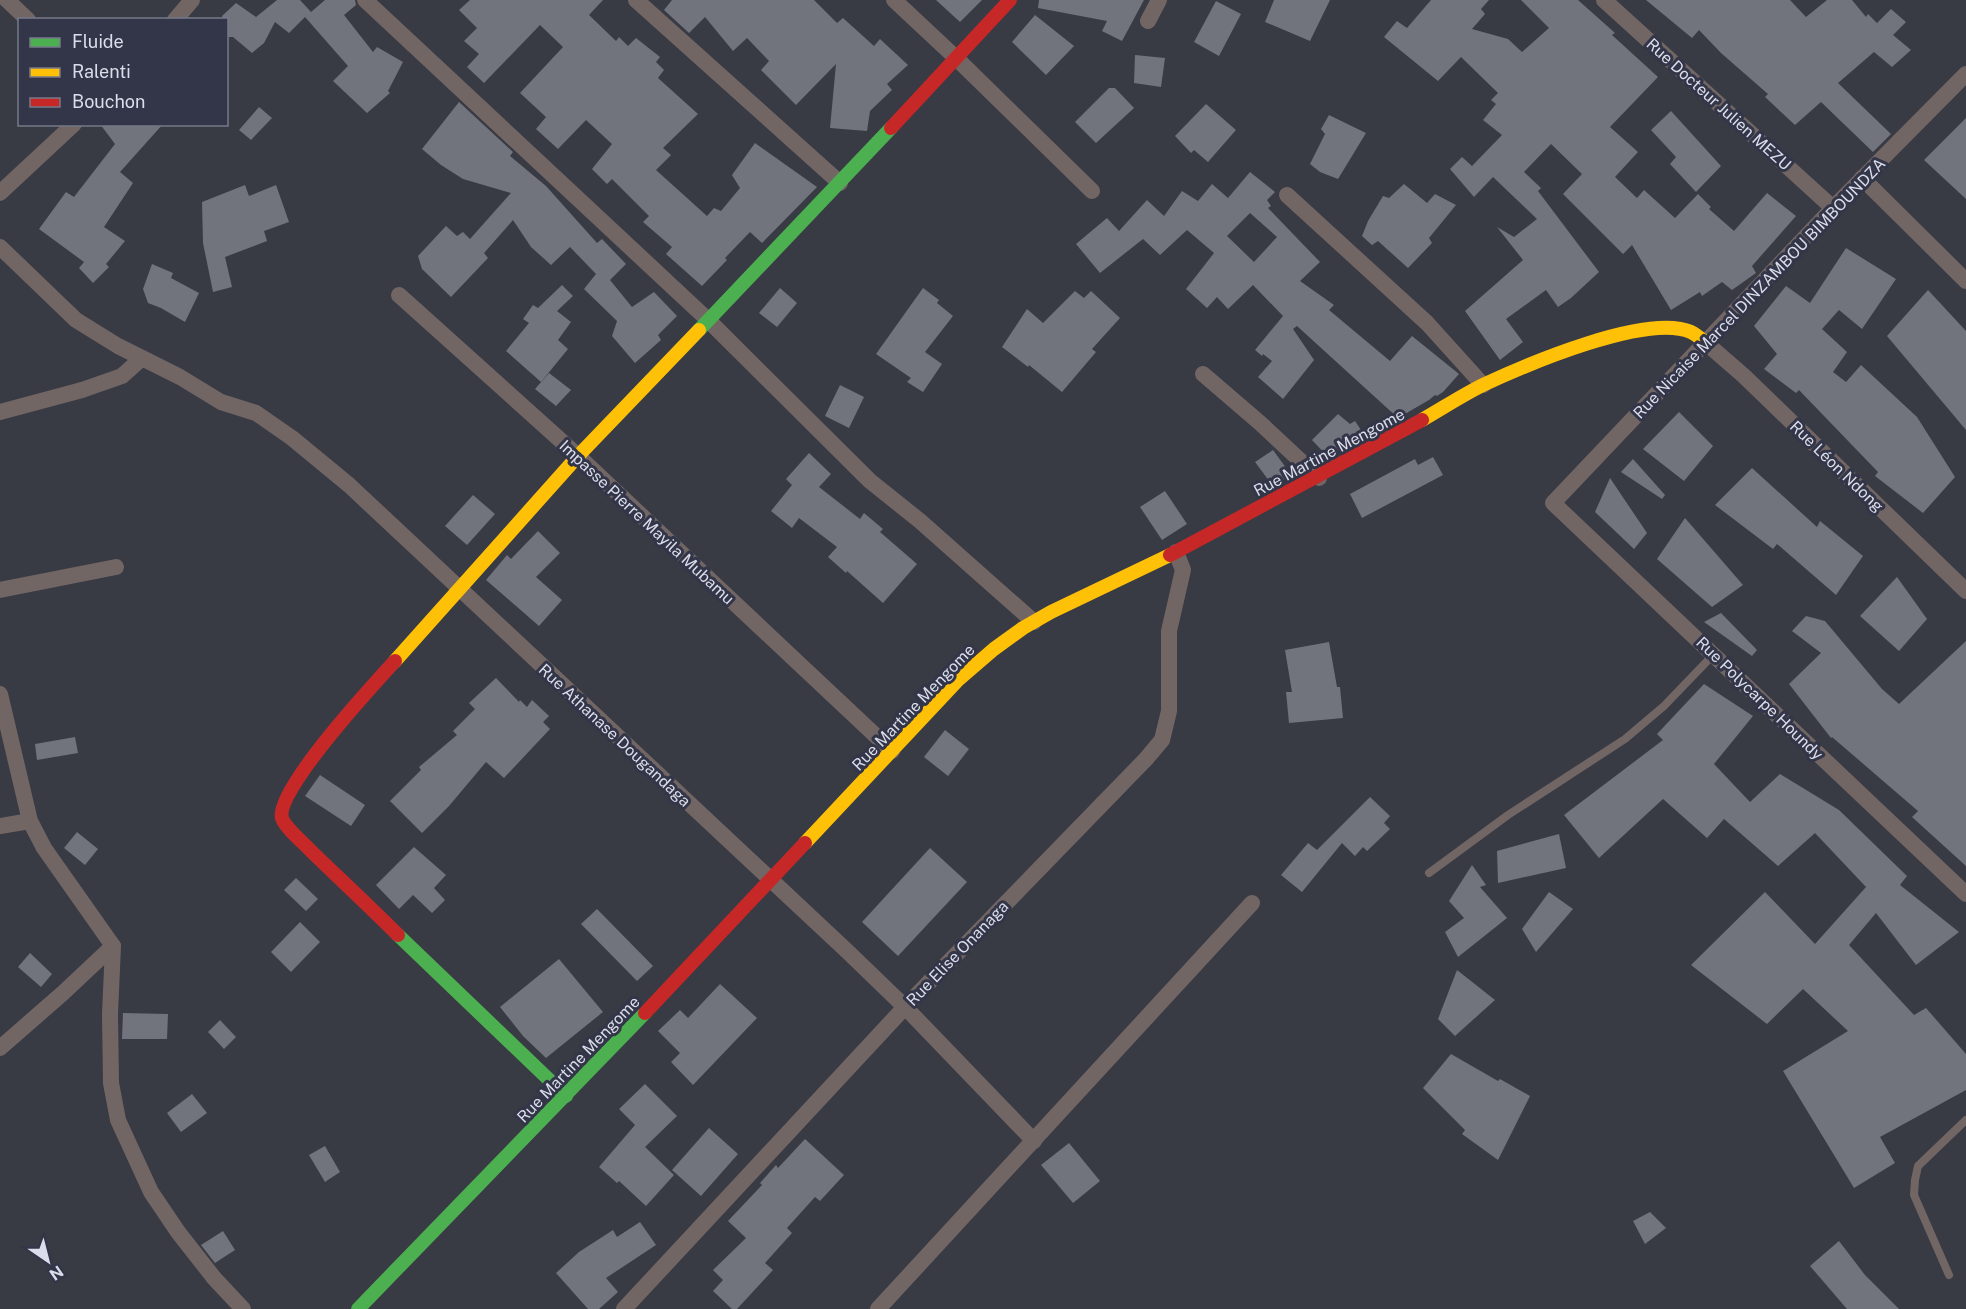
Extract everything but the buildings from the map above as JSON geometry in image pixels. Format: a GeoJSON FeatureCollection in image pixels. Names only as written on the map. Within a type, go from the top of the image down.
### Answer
{"type":"FeatureCollection","features":[{"type":"Feature","properties":{"kind":"street"},"geometry":{"type":"LineString","coordinates":[[7,0],[26,18]]}},
{"type":"Feature","properties":{"kind":"street"},"geometry":{"type":"LineString","coordinates":[[177,18],[192,0]]}},
{"type":"Feature","properties":{"kind":"street"},"geometry":{"type":"LineString","coordinates":[[365,0],[708,320],[870,481],[920,521],[1034,622]]}},
{"type":"Feature","properties":{"kind":"street"},"geometry":{"type":"LineString","coordinates":[[636,0],[840,183]]}},
{"type":"Feature","properties":{"kind":"street"},"geometry":{"type":"LineString","coordinates":[[894,0],[1092,191]]}},
{"type":"Feature","properties":{"kind":"street"},"geometry":{"type":"LineString","coordinates":[[566,1096],[299,839],[280,815],[287,795],[336,726],[578,456],[840,183],[1010,0]]}},
{"type":"Feature","properties":{"kind":"street"},"geometry":{"type":"LineString","coordinates":[[1148,21],[1158,0]]}},
{"type":"Feature","properties":{"kind":"street","name":"Rue Docteur Julien MEZU"},"geometry":{"type":"LineString","coordinates":[[1604,0],[1833,208]]}},
{"type":"Feature","properties":{"kind":"street","name":"Rue Nicaise Marcel DINZAMBOU BIMBOUNDZA"},"geometry":{"type":"LineString","coordinates":[[1553,503],[1833,208],[1966,74]]}},
{"type":"Feature","properties":{"kind":"street"},"geometry":{"type":"LineString","coordinates":[[0,193],[72,126]]}},
{"type":"Feature","properties":{"kind":"street"},"geometry":{"type":"LineString","coordinates":[[1862,178],[1966,281]]}},
{"type":"Feature","properties":{"kind":"street"},"geometry":{"type":"LineString","coordinates":[[1287,195],[1427,323],[1483,385]]}},
{"type":"Feature","properties":{"kind":"street","name":"Rue Athanase Dougandaga"},"geometry":{"type":"LineString","coordinates":[[0,247],[76,320],[221,402],[256,413],[292,438],[349,485],[905,1007],[1034,1141]]}},
{"type":"Feature","properties":{"kind":"street","name":"Impasse Pierre Mayila Mubamu"},"geometry":{"type":"LineString","coordinates":[[399,295],[578,456],[892,751]]}},
{"type":"Feature","properties":{"kind":"street","name":"Rue Martine Mengome"},"geometry":{"type":"LineString","coordinates":[[358,1309],[566,1096],[984,656],[1034,622],[1319,478],[1509,372],[1594,342],[1641,331],[1671,328],[1690,331],[1706,343]]}},
{"type":"Feature","properties":{"kind":"street","name":"Rue Léon Ndong"},"geometry":{"type":"LineString","coordinates":[[1706,343],[1744,376],[1966,591]]}},
{"type":"Feature","properties":{"kind":"street"},"geometry":{"type":"LineString","coordinates":[[0,412],[82,390],[122,376],[142,358]]}},
{"type":"Feature","properties":{"kind":"street"},"geometry":{"type":"LineString","coordinates":[[1203,374],[1319,478]]}},
{"type":"Feature","properties":{"kind":"street","name":"Rue Polycarpe Houndy"},"geometry":{"type":"LineString","coordinates":[[1553,503],[1966,894]]}},
{"type":"Feature","properties":{"kind":"street","name":"Rue Elise Onanaga"},"geometry":{"type":"LineString","coordinates":[[624,1309],[905,1007],[1162,740],[1169,711],[1169,630],[1183,570],[1176,552]]}},
{"type":"Feature","properties":{"kind":"street"},"geometry":{"type":"LineString","coordinates":[[0,590],[116,567]]}},
{"type":"Feature","properties":{"kind":"street"},"geometry":{"type":"LineString","coordinates":[[0,694],[30,820],[44,848],[113,946],[110,1014],[111,1083],[118,1120],[150,1192],[193,1250],[243,1309]]}},
{"type":"Feature","properties":{"kind":"street"},"geometry":{"type":"LineString","coordinates":[[0,826],[30,820]]}},
{"type":"Feature","properties":{"kind":"street"},"geometry":{"type":"LineString","coordinates":[[878,1309],[1252,903]]}},
{"type":"Feature","properties":{"kind":"street"},"geometry":{"type":"LineString","coordinates":[[0,1048],[113,946]]}},
{"type":"Feature","properties":{"kind":"lane"},"geometry":{"type":"LineString","coordinates":[[1429,873],[1508,815],[1625,739],[1664,706],[1714,654]]}},
{"type":"Feature","properties":{"kind":"lane"},"geometry":{"type":"LineString","coordinates":[[1949,1275],[1914,1195],[1915,1180],[1918,1166],[1966,1120]]}},
{"type":"Feature","properties":{"kind":"traffic: fast"},"geometry":{"type":"LineString","coordinates":[[699,330],[891,128]]}},
{"type":"Feature","properties":{"kind":"traffic: fast"},"geometry":{"type":"LineString","coordinates":[[398,935],[566,1096]]}},
{"type":"Feature","properties":{"kind":"traffic: fast"},"geometry":{"type":"LineString","coordinates":[[358,1309],[645,1013]]}},
{"type":"Feature","properties":{"kind":"traffic: slow"},"geometry":{"type":"LineString","coordinates":[[1422,420],[1469,392],[1504,375],[1588,343],[1646,329],[1671,328],[1691,332],[1706,343]]}},
{"type":"Feature","properties":{"kind":"traffic: slow"},"geometry":{"type":"LineString","coordinates":[[395,661],[578,456],[699,330]]}},
{"type":"Feature","properties":{"kind":"traffic: slow"},"geometry":{"type":"LineString","coordinates":[[805,843],[958,680],[994,649],[1023,628],[1051,612],[1170,555]]}},
{"type":"Feature","properties":{"kind":"traffic: jam"},"geometry":{"type":"LineString","coordinates":[[891,128],[1010,0]]}},
{"type":"Feature","properties":{"kind":"traffic: jam"},"geometry":{"type":"LineString","coordinates":[[1170,555],[1422,420]]}},
{"type":"Feature","properties":{"kind":"traffic: jam"},"geometry":{"type":"LineString","coordinates":[[395,661],[309,763],[293,786],[284,805],[282,818],[296,836],[398,935]]}},
{"type":"Feature","properties":{"kind":"traffic: jam"},"geometry":{"type":"LineString","coordinates":[[645,1013],[805,843]]}}]}
